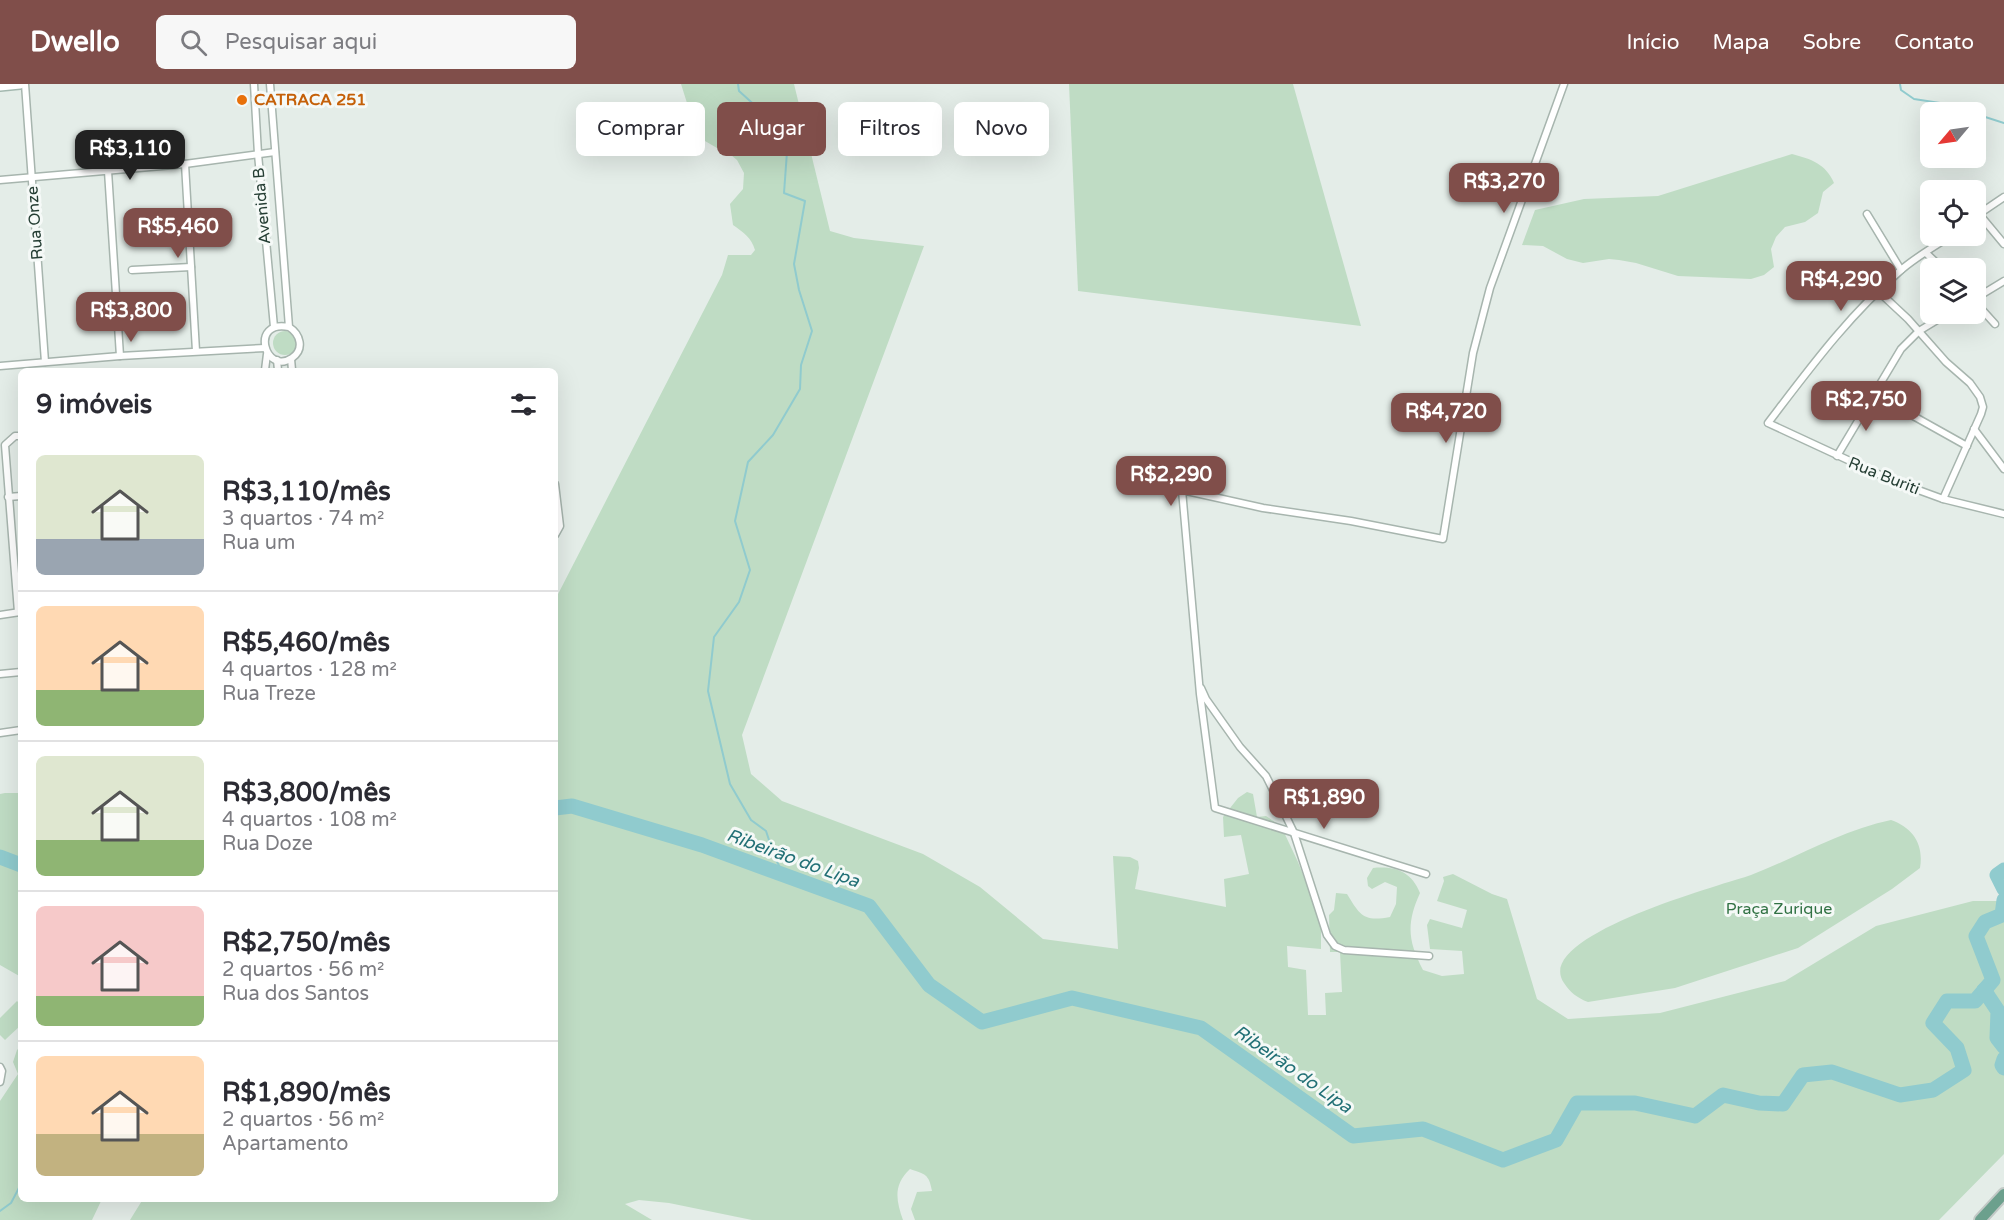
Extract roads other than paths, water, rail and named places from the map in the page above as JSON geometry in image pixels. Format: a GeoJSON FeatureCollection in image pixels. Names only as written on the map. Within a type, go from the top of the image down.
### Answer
{"type":"FeatureCollection","features":[{"type":"Feature","properties":{"kind":"main road"},"geometry":{"type":"LineString","coordinates":[[0,86],[20,84]]}},
{"type":"Feature","properties":{"kind":"main road"},"geometry":{"type":"LineString","coordinates":[[1980,1220],[2004,1194]]}},
{"type":"Feature","properties":{"kind":"street","name":"Rua Onze"},"geometry":{"type":"LineString","coordinates":[[25,84],[45,362]]}},
{"type":"Feature","properties":{"kind":"street","name":"Avenida B"},"geometry":{"type":"LineString","coordinates":[[254,84],[274,327],[266,336],[265,368]]}},
{"type":"Feature","properties":{"kind":"street","name":"Avenida B"},"geometry":{"type":"LineString","coordinates":[[270,84],[289,327],[295,331],[300,346],[297,354],[291,359]]}},
{"type":"Feature","properties":{"kind":"street"},"geometry":{"type":"LineString","coordinates":[[1426,874],[1215,808],[1199,685],[1182,490],[1263,508],[1351,520],[1443,539],[1473,353],[1490,288],[1564,84]]}},
{"type":"Feature","properties":{"kind":"street"},"geometry":{"type":"LineString","coordinates":[[0,180],[185,164],[275,152]]}},
{"type":"Feature","properties":{"kind":"street"},"geometry":{"type":"LineString","coordinates":[[185,164],[196,351]]}},
{"type":"Feature","properties":{"kind":"street"},"geometry":{"type":"LineString","coordinates":[[108,171],[120,356]]}},
{"type":"Feature","properties":{"kind":"street"},"geometry":{"type":"LineString","coordinates":[[1986,209],[2004,197]]}},
{"type":"Feature","properties":{"kind":"street"},"geometry":{"type":"LineString","coordinates":[[1867,214],[1901,270]]}},
{"type":"Feature","properties":{"kind":"street"},"geometry":{"type":"LineString","coordinates":[[1986,225],[2004,244]]}},
{"type":"Feature","properties":{"kind":"street"},"geometry":{"type":"LineString","coordinates":[[1936,246],[1901,270],[1878,291],[1920,331],[1946,362],[1970,383],[1980,397],[1983,407],[1943,500]]}},
{"type":"Feature","properties":{"kind":"street"},"geometry":{"type":"LineString","coordinates":[[1926,253],[1931,258]]}},
{"type":"Feature","properties":{"kind":"street"},"geometry":{"type":"LineString","coordinates":[[132,270],[191,267]]}},
{"type":"Feature","properties":{"kind":"street"},"geometry":{"type":"LineString","coordinates":[[1986,293],[2004,281]]}},
{"type":"Feature","properties":{"kind":"street","name":"Rua Buriti"},"geometry":{"type":"LineString","coordinates":[[1878,291],[1822,351],[1768,423],[1891,480],[1943,500],[2004,514]]}},
{"type":"Feature","properties":{"kind":"street"},"geometry":{"type":"LineString","coordinates":[[1986,313],[1995,324]]}},
{"type":"Feature","properties":{"kind":"street"},"geometry":{"type":"LineString","coordinates":[[1837,456],[1901,349],[1931,324]]}},
{"type":"Feature","properties":{"kind":"street"},"geometry":{"type":"LineString","coordinates":[[274,327],[281,325],[289,327]]}},
{"type":"Feature","properties":{"kind":"street"},"geometry":{"type":"LineString","coordinates":[[0,366],[196,351],[266,351],[277,360],[291,359],[292,368]]}},
{"type":"Feature","properties":{"kind":"street"},"geometry":{"type":"LineString","coordinates":[[277,360],[278,368]]}},
{"type":"Feature","properties":{"kind":"street"},"geometry":{"type":"LineString","coordinates":[[1874,394],[1967,447]]}},
{"type":"Feature","properties":{"kind":"street"},"geometry":{"type":"LineString","coordinates":[[1974,429],[2004,469]]}},
{"type":"Feature","properties":{"kind":"street"},"geometry":{"type":"LineString","coordinates":[[18,436],[5,445],[18,602]]}},
{"type":"Feature","properties":{"kind":"street"},"geometry":{"type":"LineString","coordinates":[[8,497],[18,496]]}},
{"type":"Feature","properties":{"kind":"street"},"geometry":{"type":"LineString","coordinates":[[558,509],[560,526],[558,530]]}},
{"type":"Feature","properties":{"kind":"street"},"geometry":{"type":"LineString","coordinates":[[13,555],[18,554]]}},
{"type":"Feature","properties":{"kind":"street"},"geometry":{"type":"LineString","coordinates":[[0,615],[18,612]]}},
{"type":"Feature","properties":{"kind":"street"},"geometry":{"type":"LineString","coordinates":[[0,675],[18,672]]}},
{"type":"Feature","properties":{"kind":"street"},"geometry":{"type":"LineString","coordinates":[[1199,685],[1206,699],[1234,738],[1266,776],[1294,833],[1327,935],[1335,946],[1344,950],[1429,956]]}},
{"type":"Feature","properties":{"kind":"street"},"geometry":{"type":"LineString","coordinates":[[0,733],[18,730]]}},
{"type":"Feature","properties":{"kind":"street"},"geometry":{"type":"LineString","coordinates":[[0,1082],[1,1069]]}},
{"type":"Feature","properties":{"kind":"waterway"},"geometry":{"type":"LineString","coordinates":[[738,84],[739,91],[760,110],[787,152],[784,193],[805,201],[794,264],[799,290],[812,331],[801,365],[800,389],[773,435],[748,462],[735,521],[750,570],[739,602],[714,637],[708,691],[730,784],[751,820],[766,831],[775,858],[784,875]]}},
{"type":"Feature","properties":{"kind":"waterway"},"geometry":{"type":"LineString","coordinates":[[1900,84],[1901,90],[1914,99],[1934,102]]}},
{"type":"Feature","properties":{"kind":"waterway"},"geometry":{"type":"LineString","coordinates":[[1986,117],[2004,123]]}},
{"type":"Feature","properties":{"kind":"waterway","name":"Ribeirão do Lipa"},"geometry":{"type":"LineString","coordinates":[[558,808],[572,806],[702,845],[869,906],[929,985],[982,1022],[1072,998],[1201,1028],[1353,1136],[1423,1129],[1503,1160],[1556,1140],[1577,1103],[1635,1103],[1695,1116],[1723,1095],[1759,1103],[1783,1104],[1803,1075],[1832,1072],[1900,1095],[1933,1090],[1964,1070],[1957,1048],[1933,1023],[1947,1001],[1975,1001],[1993,980],[1976,936],[1985,922],[2002,915],[2004,900]]}},
{"type":"Feature","properties":{"kind":"waterway","name":"Ribeirão do Lipa"},"geometry":{"type":"LineString","coordinates":[[0,857],[18,864]]}},
{"type":"Feature","properties":{"kind":"waterway","name":"Ribeirão do Lipa"},"geometry":{"type":"LineString","coordinates":[[2004,870],[1997,875],[2004,889]]}},
{"type":"Feature","properties":{"kind":"waterway","name":"Ribeirão do Lipa"},"geometry":{"type":"LineString","coordinates":[[1984,990],[1998,1011],[1997,1038],[2004,1047]]}},
{"type":"Feature","properties":{"kind":"waterway","name":"Ribeirão do Lipa"},"geometry":{"type":"LineString","coordinates":[[2004,1059],[2002,1065],[2004,1068]]}},
{"type":"Feature","properties":{"kind":"waterway"},"geometry":{"type":"LineString","coordinates":[[0,1211],[11,1203],[18,1190]]}},
{"type":"Feature","properties":{"kind":"place","name":"CATRACA 251"},"geometry":{"type":"Point","coordinates":[242,100]}},
{"type":"Feature","properties":{"kind":"park label","name":"Praça Zurique"},"geometry":{"type":"Point","coordinates":[1779,909]}}]}
